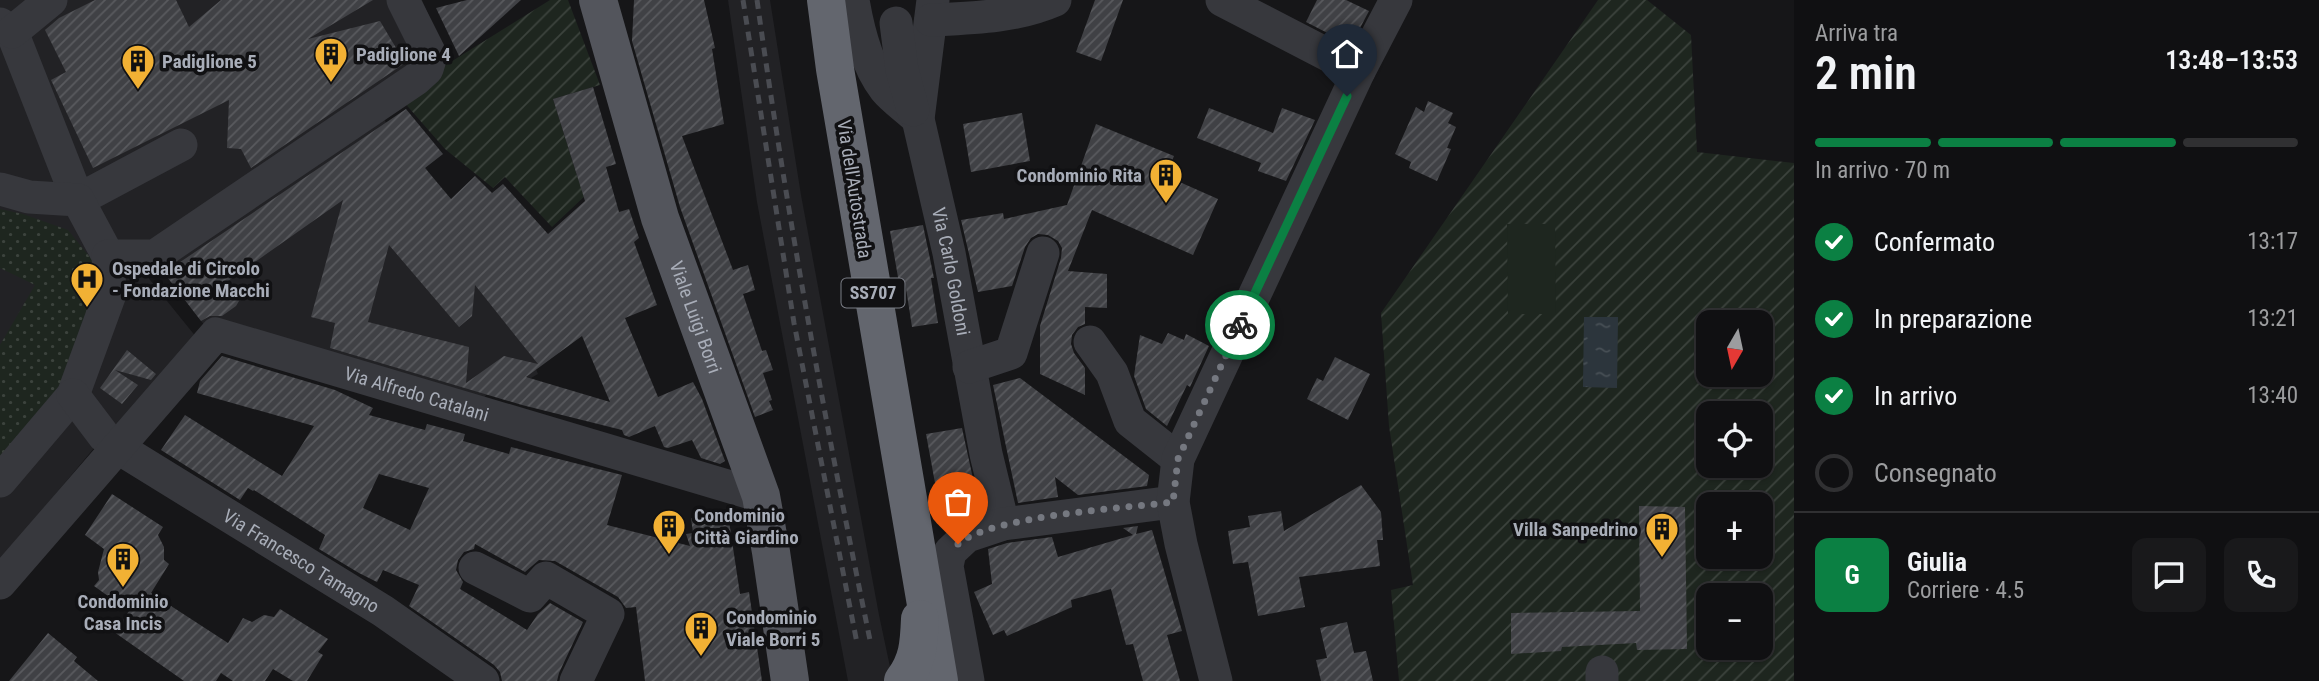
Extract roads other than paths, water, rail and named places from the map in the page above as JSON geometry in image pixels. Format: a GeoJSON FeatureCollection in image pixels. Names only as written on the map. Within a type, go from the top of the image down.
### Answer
{"type":"FeatureCollection","features":[{"type":"Feature","properties":{"kind":"highway","name":"Via dell'Autostrada"},"geometry":{"type":"LineString","coordinates":[[826,0],[921,586]]}},
{"type":"Feature","properties":{"kind":"highway","name":"SS707"},"geometry":{"type":"LineString","coordinates":[[903,681],[919,649],[921,586]]}},
{"type":"Feature","properties":{"kind":"highway","name":"SS707"},"geometry":{"type":"LineString","coordinates":[[921,586],[939,681]]}},
{"type":"Feature","properties":{"kind":"main road","name":"Viale Luigi Borri"},"geometry":{"type":"LineString","coordinates":[[598,0],[660,218],[761,496],[789,681]]}},
{"type":"Feature","properties":{"kind":"main road","name":"Viale Luigi Borri"},"geometry":{"type":"LineString","coordinates":[[782,637],[797,666],[809,681]]}},
{"type":"Feature","properties":{"kind":"street"},"geometry":{"type":"LineString","coordinates":[[0,481],[73,395],[110,294],[108,256],[78,200],[6,28],[51,0]]}},
{"type":"Feature","properties":{"kind":"street"},"geometry":{"type":"LineString","coordinates":[[108,256],[155,256],[416,79],[426,69],[431,56],[403,0]]}},
{"type":"Feature","properties":{"kind":"street"},"geometry":{"type":"LineString","coordinates":[[608,39],[615,0]]}},
{"type":"Feature","properties":{"kind":"street"},"geometry":{"type":"LineString","coordinates":[[853,0],[857,27],[873,69],[886,90],[917,117]]}},
{"type":"Feature","properties":{"kind":"street","name":"Via Carlo Goldoni"},"geometry":{"type":"LineString","coordinates":[[1003,524],[969,367],[949,254],[917,117],[932,10],[989,18],[1022,6],[1036,8],[1055,0]]}},
{"type":"Feature","properties":{"kind":"street"},"geometry":{"type":"LineString","coordinates":[[1222,0],[1359,71]]}},
{"type":"Feature","properties":{"kind":"street"},"geometry":{"type":"LineString","coordinates":[[1216,681],[1173,502],[1178,459],[1359,71],[1396,0]]}},
{"type":"Feature","properties":{"kind":"street"},"geometry":{"type":"LineString","coordinates":[[896,23],[902,70],[917,117]]}},
{"type":"Feature","properties":{"kind":"street"},"geometry":{"type":"LineString","coordinates":[[0,189],[29,197],[78,200],[181,145]]}},
{"type":"Feature","properties":{"kind":"street"},"geometry":{"type":"LineString","coordinates":[[969,367],[1011,354],[1043,253]]}},
{"type":"Feature","properties":{"kind":"street","name":"Via Alfredo Catalani"},"geometry":{"type":"LineString","coordinates":[[117,446],[216,334],[761,496]]}},
{"type":"Feature","properties":{"kind":"street"},"geometry":{"type":"LineString","coordinates":[[1090,342],[1112,373],[1130,421],[1178,459]]}},
{"type":"Feature","properties":{"kind":"street","name":"Via Francesco Tamagno"},"geometry":{"type":"LineString","coordinates":[[73,395],[104,436],[117,446],[383,611],[483,681]]}},
{"type":"Feature","properties":{"kind":"street"},"geometry":{"type":"LineString","coordinates":[[0,583],[117,446]]}},
{"type":"Feature","properties":{"kind":"street"},"geometry":{"type":"LineString","coordinates":[[968,681],[947,574],[950,552],[967,536],[1003,524],[1173,502]]}},
{"type":"Feature","properties":{"kind":"street"},"geometry":{"type":"LineString","coordinates":[[475,568],[530,596],[547,578],[608,614],[576,681]]}},
{"type":"Feature","properties":{"kind":"water"},"geometry":{"type":"Polygon","coordinates":[[[1584,317],[1618,317],[1617,388],[1583,387],[1584,317]]]}},
{"type":"Feature","properties":{"kind":"railway"},"geometry":{"type":"LineString","coordinates":[[743,0],[794,323],[857,643]]}},
{"type":"Feature","properties":{"kind":"railway"},"geometry":{"type":"LineString","coordinates":[[757,0],[808,321],[870,640]]}},
{"type":"Feature","properties":{"kind":"place","name":"Padiglione 4"},"geometry":{"type":"Point","coordinates":[331,84]}},
{"type":"Feature","properties":{"kind":"place","name":"Padiglione 5"},"geometry":{"type":"Point","coordinates":[138,91]}},
{"type":"Feature","properties":{"kind":"place","name":"Condominio Rita"},"geometry":{"type":"Point","coordinates":[1166,205]}},
{"type":"Feature","properties":{"kind":"place","name":"Ospedale di Circolo - Fondazione Macchi"},"geometry":{"type":"Point","coordinates":[87,309]}},
{"type":"Feature","properties":{"kind":"place","name":"Condominio Città Giardino"},"geometry":{"type":"Point","coordinates":[669,556]}},
{"type":"Feature","properties":{"kind":"place","name":"Villa Sanpedrino"},"geometry":{"type":"Point","coordinates":[1662,559]}},
{"type":"Feature","properties":{"kind":"place","name":"Condominio Casa Incis"},"geometry":{"type":"Point","coordinates":[123,589]}},
{"type":"Feature","properties":{"kind":"place","name":"Condominio Viale Borri 5"},"geometry":{"type":"Point","coordinates":[701,658]}}]}
